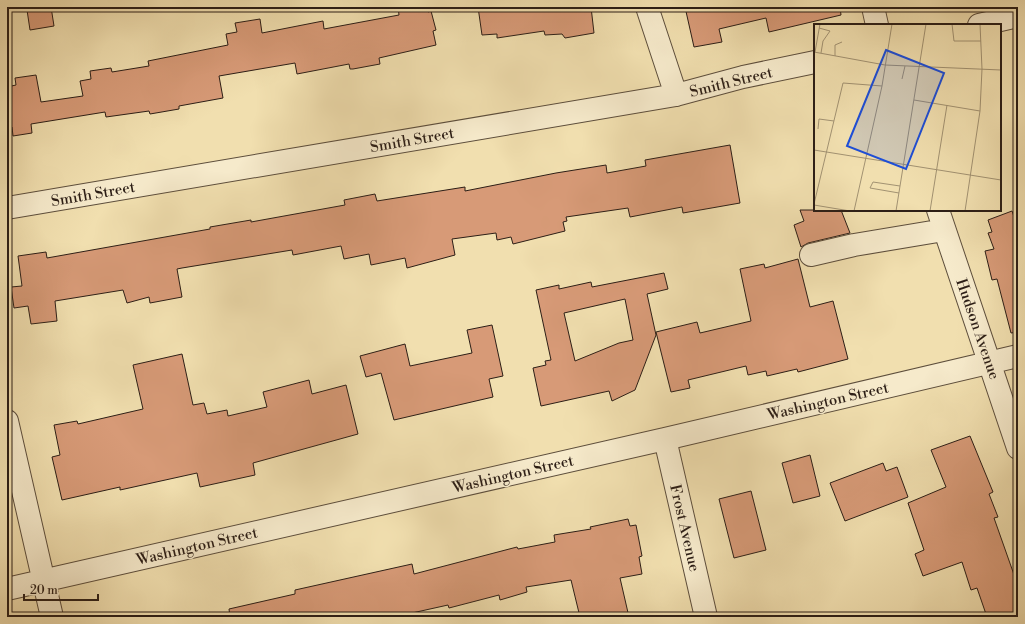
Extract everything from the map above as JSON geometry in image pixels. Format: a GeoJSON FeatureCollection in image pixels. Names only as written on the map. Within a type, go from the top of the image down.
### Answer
{"type":"FeatureCollection","features":[{"type":"Feature","properties":{"kind":"street"},"geometry":{"type":"LineString","coordinates":[[647,7],[676,95]]}},
{"type":"Feature","properties":{"kind":"street"},"geometry":{"type":"LineString","coordinates":[[873,7],[878,24]]}},
{"type":"Feature","properties":{"kind":"street"},"geometry":{"type":"LineString","coordinates":[[983,24],[1018,16]]}},
{"type":"Feature","properties":{"kind":"street","name":"Smith Street"},"geometry":{"type":"LineString","coordinates":[[7,208],[676,95],[743,77],[814,62]]}},
{"type":"Feature","properties":{"kind":"street","name":"Hudson Avenue"},"geometry":{"type":"LineString","coordinates":[[938,211],[1018,448]]}},
{"type":"Feature","properties":{"kind":"street"},"geometry":{"type":"LineString","coordinates":[[811,255],[854,245],[944,230]]}},
{"type":"Feature","properties":{"kind":"street","name":"Washington Street"},"geometry":{"type":"LineString","coordinates":[[7,589],[665,440],[1018,356]]}},
{"type":"Feature","properties":{"kind":"street"},"geometry":{"type":"LineString","coordinates":[[7,421],[52,617]]}},
{"type":"Feature","properties":{"kind":"street","name":"Frost Avenue"},"geometry":{"type":"LineString","coordinates":[[665,440],[706,617]]}},
{"type":"Feature","properties":{"kind":"building"},"geometry":{"type":"Polygon","coordinates":[[[51,7],[54,26],[30,30],[27,10],[51,7]]]}},
{"type":"Feature","properties":{"kind":"building"},"geometry":{"type":"Polygon","coordinates":[[[398,7],[426,7],[428,12],[431,11],[436,30],[433,31],[436,45],[379,58],[380,64],[353,69],[350,69],[349,64],[297,74],[295,63],[219,76],[223,98],[179,106],[179,109],[150,114],[149,111],[106,117],[105,112],[31,124],[32,133],[13,136],[12,127],[7,128],[7,87],[16,85],[15,78],[36,75],[41,102],[83,96],[80,81],[91,79],[90,71],[111,68],[112,72],[149,66],[148,61],[228,45],[226,34],[237,32],[235,23],[260,19],[262,33],[323,21],[324,29],[399,15],[398,7]]]}},
{"type":"Feature","properties":{"kind":"building"},"geometry":{"type":"Polygon","coordinates":[[[478,7],[591,7],[594,33],[565,38],[562,34],[545,35],[544,31],[497,38],[497,34],[482,35],[478,7]]]}},
{"type":"Feature","properties":{"kind":"building"},"geometry":{"type":"Polygon","coordinates":[[[685,7],[840,7],[841,15],[769,32],[766,18],[719,29],[722,42],[694,47],[685,7]]]}},
{"type":"Feature","properties":{"kind":"building"},"geometry":{"type":"Polygon","coordinates":[[[730,145],[740,203],[683,213],[682,207],[630,217],[628,208],[566,217],[567,221],[563,222],[565,231],[513,244],[511,237],[497,240],[496,233],[452,239],[455,255],[407,268],[405,258],[371,265],[369,254],[344,259],[341,246],[293,255],[292,250],[182,268],[177,269],[182,297],[150,303],[149,297],[127,303],[123,290],[55,301],[57,321],[31,324],[28,306],[14,308],[11,287],[22,286],[18,256],[46,252],[47,258],[210,229],[210,227],[251,220],[251,222],[345,205],[344,200],[375,194],[377,201],[465,187],[465,191],[606,165],[607,173],[646,166],[645,160],[730,145]]]}},
{"type":"Feature","properties":{"kind":"building"},"geometry":{"type":"Polygon","coordinates":[[[800,210],[841,211],[850,233],[808,243],[801,247],[794,225],[804,221],[800,210]]]}},
{"type":"Feature","properties":{"kind":"building"},"geometry":{"type":"Polygon","coordinates":[[[1012,211],[1018,228],[1018,332],[1011,333],[997,279],[992,280],[985,251],[994,249],[988,233],[992,232],[988,220],[1012,211]]]}},
{"type":"Feature","properties":{"kind":"building"},"geometry":{"type":"Polygon","coordinates":[[[798,259],[810,307],[833,301],[848,359],[798,372],[797,369],[767,376],[766,371],[748,375],[746,366],[688,380],[690,388],[671,392],[656,332],[697,322],[700,333],[751,321],[740,269],[764,264],[765,268],[798,259]]]}},
{"type":"Feature","properties":{"kind":"building"},"geometry":{"type":"Polygon","coordinates":[[[664,273],[668,289],[647,294],[656,335],[635,390],[612,401],[609,391],[541,406],[533,368],[546,365],[545,361],[551,360],[536,290],[559,285],[559,289],[591,282],[592,287],[664,273]],[[625,299],[564,313],[575,361],[619,343],[633,340],[625,299]]]}},
{"type":"Feature","properties":{"kind":"building"},"geometry":{"type":"Polygon","coordinates":[[[492,325],[503,376],[489,379],[493,397],[394,420],[381,373],[366,377],[360,356],[405,344],[410,366],[472,353],[467,330],[492,325]]]}},
{"type":"Feature","properties":{"kind":"building"},"geometry":{"type":"Polygon","coordinates":[[[182,354],[193,405],[204,403],[207,414],[227,410],[228,416],[267,407],[263,392],[309,380],[312,394],[346,385],[358,434],[253,463],[255,475],[200,487],[197,473],[120,490],[120,487],[62,500],[52,457],[60,455],[54,425],[77,421],[78,424],[143,409],[133,365],[182,354]]]}},
{"type":"Feature","properties":{"kind":"building"},"geometry":{"type":"Polygon","coordinates":[[[970,436],[993,492],[989,494],[998,517],[994,518],[1018,586],[1018,617],[987,617],[977,588],[971,590],[962,562],[923,576],[915,554],[924,550],[908,503],[946,487],[931,450],[970,436]]]}},
{"type":"Feature","properties":{"kind":"building"},"geometry":{"type":"Polygon","coordinates":[[[810,455],[820,496],[793,503],[782,463],[810,455]]]}},
{"type":"Feature","properties":{"kind":"building"},"geometry":{"type":"Polygon","coordinates":[[[883,463],[886,471],[897,467],[908,497],[845,521],[830,483],[883,463]]]}},
{"type":"Feature","properties":{"kind":"building"},"geometry":{"type":"Polygon","coordinates":[[[751,491],[766,550],[734,558],[719,499],[751,491]]]}},
{"type":"Feature","properties":{"kind":"building"},"geometry":{"type":"Polygon","coordinates":[[[628,519],[630,526],[636,525],[642,556],[639,557],[642,574],[620,578],[629,617],[580,617],[571,580],[526,587],[527,592],[500,600],[499,595],[449,608],[448,605],[394,617],[230,617],[229,609],[295,594],[295,590],[412,564],[414,574],[517,547],[518,549],[555,542],[554,535],[591,529],[590,527],[628,519]]]}}]}
